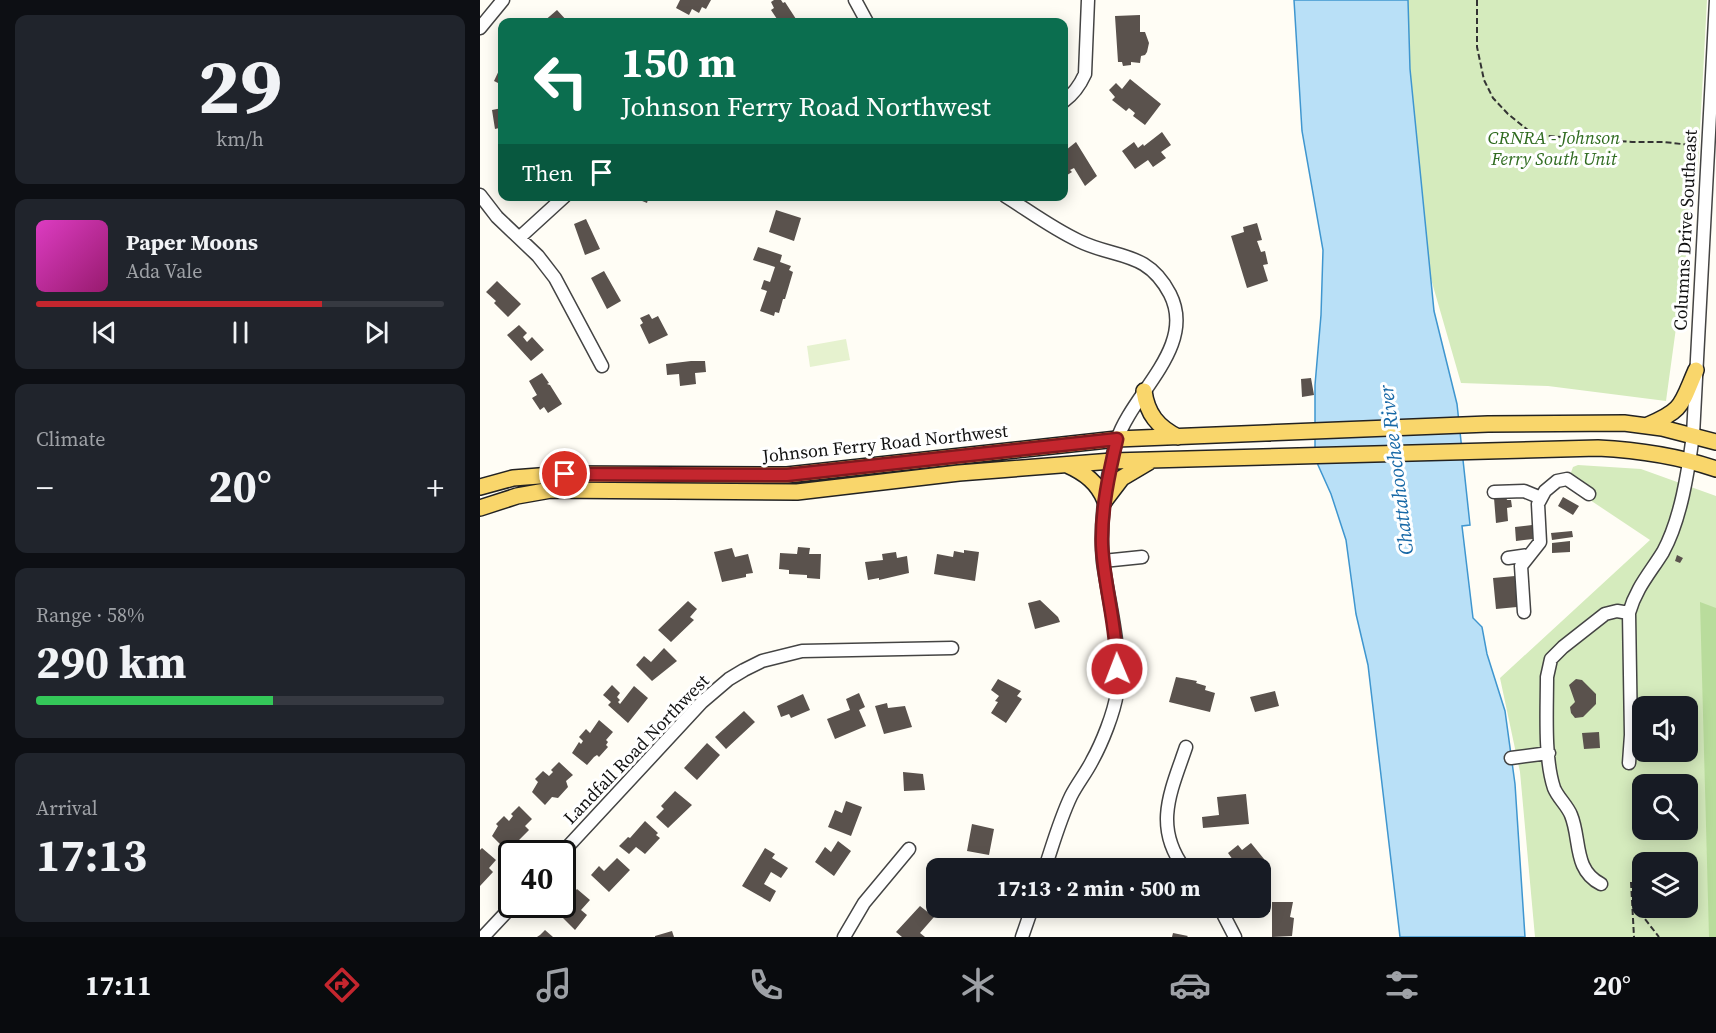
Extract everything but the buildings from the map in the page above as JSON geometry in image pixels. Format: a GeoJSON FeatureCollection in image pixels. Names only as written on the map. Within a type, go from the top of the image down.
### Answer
{"type":"FeatureCollection","features":[{"type":"Feature","properties":{"kind":"main road"},"geometry":{"type":"LineString","coordinates":[[1647,426],[1666,418],[1680,408],[1696,370]]}},
{"type":"Feature","properties":{"kind":"main road"},"geometry":{"type":"LineString","coordinates":[[1144,392],[1145,402],[1152,417],[1164,429],[1178,437]]}},
{"type":"Feature","properties":{"kind":"main road","name":"Johnson Ferry Road Northwest"},"geometry":{"type":"LineString","coordinates":[[480,487],[513,478],[565,474],[787,475],[1117,439],[1488,424],[1591,422],[1647,426],[1716,442]]}},
{"type":"Feature","properties":{"kind":"main road","name":"Johnson Ferry Road Northwest"},"geometry":{"type":"LineString","coordinates":[[480,508],[517,496],[551,490],[796,492],[959,472],[1112,461],[1569,449],[1623,450],[1689,461],[1716,469]]}},
{"type":"Feature","properties":{"kind":"main road"},"geometry":{"type":"LineString","coordinates":[[1065,464],[1092,480],[1106,500],[1122,478],[1151,460]]}},
{"type":"Feature","properties":{"kind":"street"},"geometry":{"type":"LineString","coordinates":[[480,28],[502,0]]}},
{"type":"Feature","properties":{"kind":"street"},"geometry":{"type":"LineString","coordinates":[[855,0],[865,18]]}},
{"type":"Feature","properties":{"kind":"street"},"geometry":{"type":"LineString","coordinates":[[1068,98],[1081,84],[1085,74],[1088,0]]}},
{"type":"Feature","properties":{"kind":"street","name":"Columns Drive Southeast"},"geometry":{"type":"LineString","coordinates":[[1629,613],[1634,596],[1664,550],[1680,506],[1693,435],[1716,0]]}},
{"type":"Feature","properties":{"kind":"street"},"geometry":{"type":"LineString","coordinates":[[480,195],[497,217],[538,256],[555,278],[602,366]]}},
{"type":"Feature","properties":{"kind":"street"},"geometry":{"type":"LineString","coordinates":[[519,238],[560,201]]}},
{"type":"Feature","properties":{"kind":"street"},"geometry":{"type":"LineString","coordinates":[[1013,201],[1081,242],[1135,258],[1149,268],[1166,287],[1176,311],[1177,328],[1169,352],[1132,409],[1117,439],[1106,500],[1102,542],[1117,645],[1117,693],[1094,759],[1072,794],[1047,858]]}},
{"type":"Feature","properties":{"kind":"street"},"geometry":{"type":"LineString","coordinates":[[1524,612],[1521,566],[1539,542],[1538,504],[1541,498],[1545,491],[1557,482],[1567,479],[1589,494]]}},
{"type":"Feature","properties":{"kind":"street"},"geometry":{"type":"LineString","coordinates":[[1494,492],[1524,491],[1541,498]]}},
{"type":"Feature","properties":{"kind":"street"},"geometry":{"type":"LineString","coordinates":[[1508,558],[1529,555]]}},
{"type":"Feature","properties":{"kind":"street"},"geometry":{"type":"LineString","coordinates":[[1103,561],[1142,557]]}},
{"type":"Feature","properties":{"kind":"street"},"geometry":{"type":"LineString","coordinates":[[1601,884],[1592,879],[1582,867],[1571,815],[1554,789],[1549,753],[1546,677],[1551,659],[1556,652],[1605,614],[1617,611],[1629,613],[1631,735],[1629,763]]}},
{"type":"Feature","properties":{"kind":"street","name":"Landfall Road Northwest"},"geometry":{"type":"LineString","coordinates":[[574,840],[702,702],[729,679],[744,670],[762,661],[802,651],[952,648]]}},
{"type":"Feature","properties":{"kind":"street"},"geometry":{"type":"LineString","coordinates":[[1178,858],[1170,846],[1166,816],[1168,800],[1185,747]]}},
{"type":"Feature","properties":{"kind":"street"},"geometry":{"type":"LineString","coordinates":[[1511,758],[1549,753]]}},
{"type":"Feature","properties":{"kind":"street"},"geometry":{"type":"LineString","coordinates":[[844,937],[864,903],[909,849]]}},
{"type":"Feature","properties":{"kind":"street"},"geometry":{"type":"LineString","coordinates":[[483,937],[501,918]]}},
{"type":"Feature","properties":{"kind":"street"},"geometry":{"type":"LineString","coordinates":[[1022,937],[1029,918]]}},
{"type":"Feature","properties":{"kind":"street"},"geometry":{"type":"LineString","coordinates":[[1225,918],[1235,937]]}},
{"type":"Feature","properties":{"kind":"path"},"geometry":{"type":"LineString","coordinates":[[1477,0],[1477,46],[1484,80],[1493,98],[1508,114],[1534,135],[1664,142],[1707,147]]}},
{"type":"Feature","properties":{"kind":"path"},"geometry":{"type":"LineString","coordinates":[[1631,882],[1632,902]]}},
{"type":"Feature","properties":{"kind":"path"},"geometry":{"type":"LineString","coordinates":[[1633,918],[1634,937]]}},
{"type":"Feature","properties":{"kind":"path"},"geometry":{"type":"LineString","coordinates":[[1644,918],[1659,937]]}},
{"type":"Feature","properties":{"kind":"green space","name":"CRNRA - Johnson Ferry South Unit"},"geometry":{"type":"Polygon","coordinates":[[[1395,0],[1707,0],[1698,167],[1666,401],[1548,386],[1461,383],[1414,220],[1395,0]]]}},
{"type":"Feature","properties":{"kind":"green space"},"geometry":{"type":"Polygon","coordinates":[[[846,339],[850,360],[810,367],[807,346],[846,339]]]}},
{"type":"Feature","properties":{"kind":"green space"},"geometry":{"type":"Polygon","coordinates":[[[1578,465],[1641,469],[1716,496],[1716,937],[1535,937],[1520,772],[1500,678],[1650,540],[1572,488],[1569,478],[1573,467],[1578,465]]]}},
{"type":"Feature","properties":{"kind":"green space"},"geometry":{"type":"Polygon","coordinates":[[[1700,602],[1716,608],[1716,937],[1709,937],[1700,602]]]}},
{"type":"Feature","properties":{"kind":"water","name":"Chattahoochee River"},"geometry":{"type":"Polygon","coordinates":[[[1294,0],[1408,0],[1410,69],[1434,311],[1457,404],[1470,525],[1462,526],[1473,618],[1482,627],[1487,654],[1505,711],[1515,784],[1525,937],[1400,937],[1368,665],[1356,614],[1346,540],[1331,494],[1318,465],[1315,449],[1315,385],[1321,315],[1323,250],[1302,131],[1294,0]]]}},
{"type":"Feature","properties":{"kind":"route"},"geometry":{"type":"LineString","coordinates":[[565,474],[787,475],[1117,439],[1105,501],[1102,542],[1117,645],[1117,669]]}}]}
